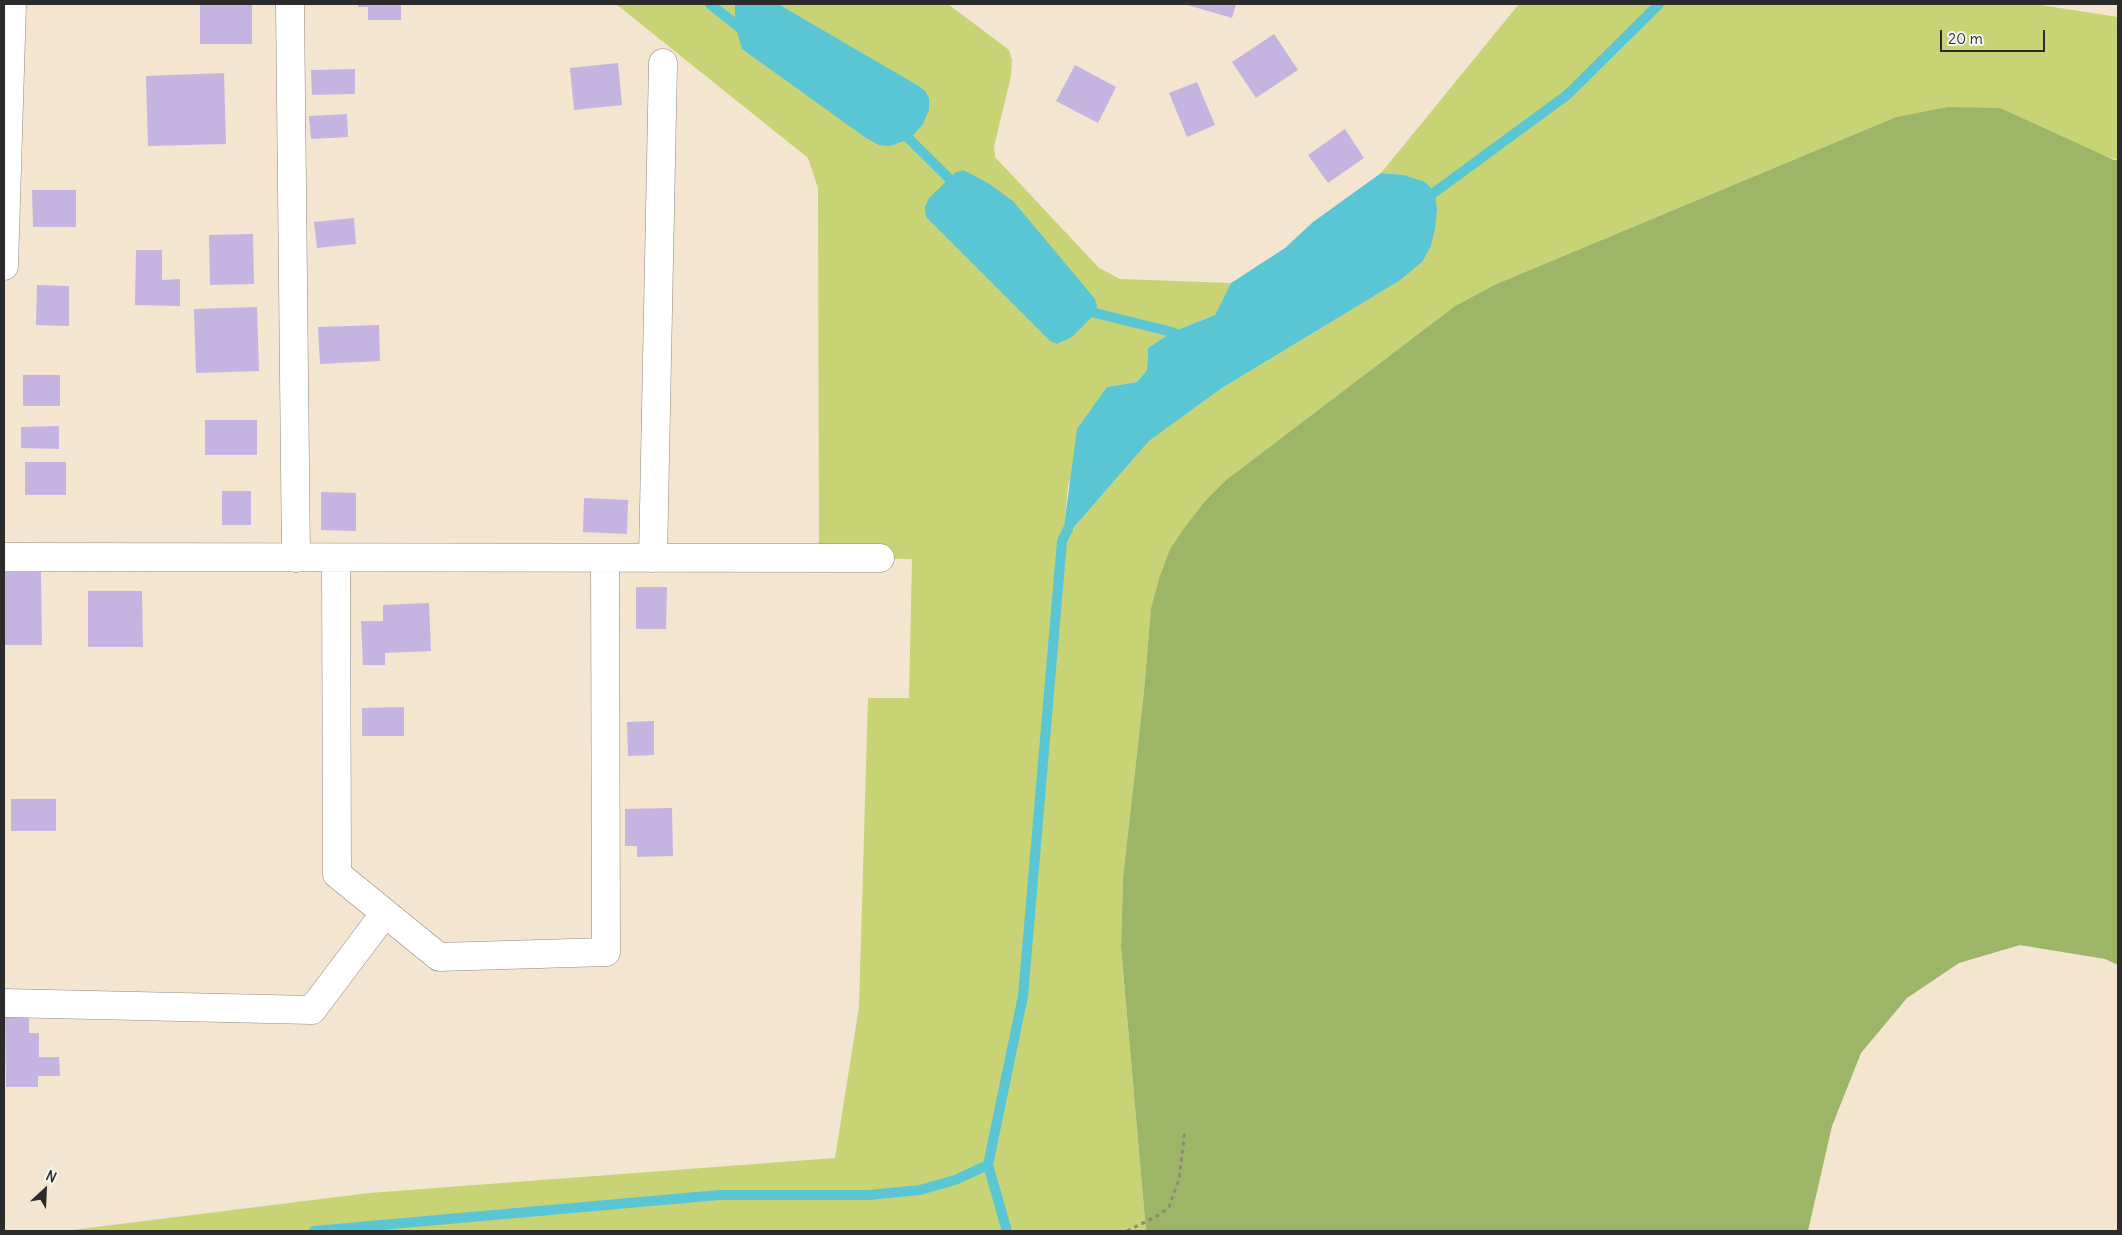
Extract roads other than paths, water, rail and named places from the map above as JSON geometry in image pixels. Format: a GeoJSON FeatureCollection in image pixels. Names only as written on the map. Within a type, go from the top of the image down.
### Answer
{"type":"FeatureCollection","features":[{"type":"Feature","properties":{"kind":"street"},"geometry":{"type":"LineString","coordinates":[[4,266],[12,4]]}},
{"type":"Feature","properties":{"kind":"street"},"geometry":{"type":"LineString","coordinates":[[290,4],[296,558]]}},
{"type":"Feature","properties":{"kind":"street"},"geometry":{"type":"LineString","coordinates":[[653,558],[663,63]]}},
{"type":"Feature","properties":{"kind":"street"},"geometry":{"type":"LineString","coordinates":[[4,557],[880,558]]}},
{"type":"Feature","properties":{"kind":"street"},"geometry":{"type":"LineString","coordinates":[[336,558],[337,874],[439,957],[606,952],[606,558]]}},
{"type":"Feature","properties":{"kind":"street"},"geometry":{"type":"LineString","coordinates":[[4,1003],[312,1010],[385,913]]}},
{"type":"Feature","properties":{"kind":"water"},"geometry":{"type":"Polygon","coordinates":[[[735,4],[778,4],[917,85],[925,91],[929,98],[929,110],[923,124],[910,139],[890,146],[879,145],[866,138],[742,49],[735,24],[735,4]]]}},
{"type":"Feature","properties":{"kind":"water"},"geometry":{"type":"Polygon","coordinates":[[[963,170],[988,183],[1013,201],[1095,299],[1097,306],[1095,314],[1072,337],[1057,344],[1050,341],[926,217],[925,207],[929,198],[955,173],[963,170]]]}},
{"type":"Feature","properties":{"kind":"water"},"geometry":{"type":"Polygon","coordinates":[[[1381,173],[1404,175],[1425,182],[1435,192],[1437,210],[1435,229],[1431,246],[1422,262],[1399,281],[1222,388],[1149,441],[1062,541],[1077,429],[1107,387],[1137,382],[1147,370],[1148,348],[1172,332],[1215,315],[1231,283],[1285,248],[1313,222],[1381,173]]]}},
{"type":"Feature","properties":{"kind":"waterway"},"geometry":{"type":"LineString","coordinates":[[710,4],[744,31]]}},
{"type":"Feature","properties":{"kind":"waterway"},"geometry":{"type":"LineString","coordinates":[[1424,200],[1567,95],[1659,4]]}},
{"type":"Feature","properties":{"kind":"waterway"},"geometry":{"type":"LineString","coordinates":[[901,131],[959,188]]}},
{"type":"Feature","properties":{"kind":"waterway"},"geometry":{"type":"LineString","coordinates":[[1083,310],[1172,332],[1184,339]]}},
{"type":"Feature","properties":{"kind":"waterway"},"geometry":{"type":"LineString","coordinates":[[1007,1231],[988,1165],[1023,996],[1062,541],[1068,529]]}},
{"type":"Feature","properties":{"kind":"waterway"},"geometry":{"type":"LineString","coordinates":[[314,1231],[719,1195],[869,1195],[920,1190],[955,1180],[988,1165]]}}]}
